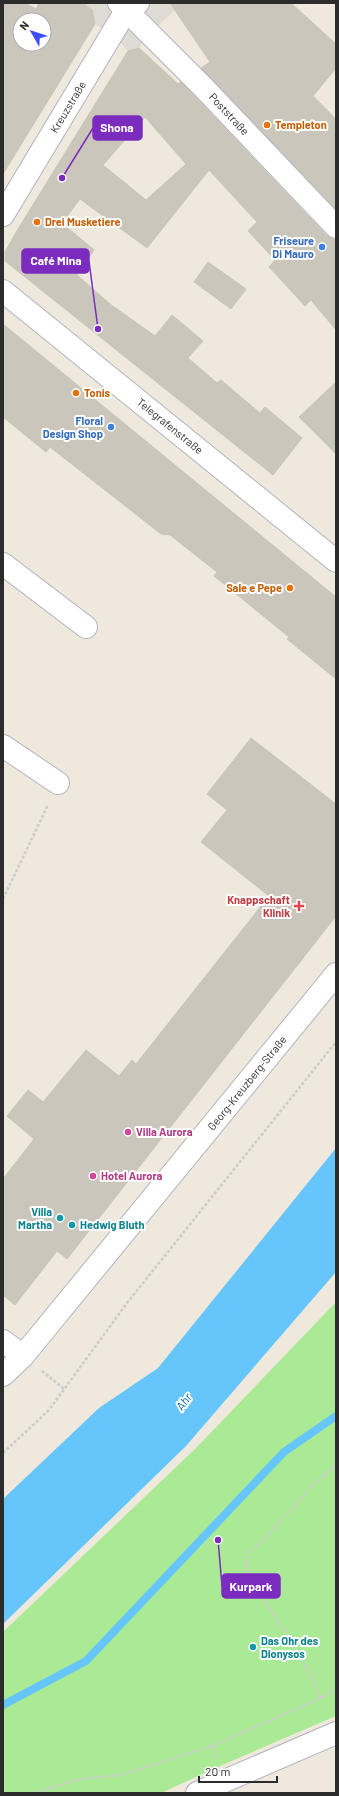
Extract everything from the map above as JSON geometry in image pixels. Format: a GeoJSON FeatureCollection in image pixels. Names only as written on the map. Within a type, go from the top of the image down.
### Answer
{"type":"FeatureCollection","features":[{"type":"Feature","properties":{"kind":"street","name":"Kreuzstraße"},"geometry":{"type":"LineString","coordinates":[[3,215],[128,5]]}},
{"type":"Feature","properties":{"kind":"street","name":"Poststraße"},"geometry":{"type":"LineString","coordinates":[[128,5],[204,88],[336,227]]}},
{"type":"Feature","properties":{"kind":"street","name":"Telegrafenstraße"},"geometry":{"type":"LineString","coordinates":[[3,291],[336,561]]}},
{"type":"Feature","properties":{"kind":"street"},"geometry":{"type":"LineString","coordinates":[[3,564],[86,628]]}},
{"type":"Feature","properties":{"kind":"street"},"geometry":{"type":"LineString","coordinates":[[3,746],[58,783]]}},
{"type":"Feature","properties":{"kind":"street","name":"Georg-Kreuzberg-Straße"},"geometry":{"type":"LineString","coordinates":[[3,1375],[30,1362],[336,974]]}},
{"type":"Feature","properties":{"kind":"street"},"geometry":{"type":"LineString","coordinates":[[3,1341],[30,1362]]}},
{"type":"Feature","properties":{"kind":"street"},"geometry":{"type":"LineString","coordinates":[[197,1793],[336,1733]]}},
{"type":"Feature","properties":{"kind":"path"},"geometry":{"type":"LineString","coordinates":[[3,899],[58,783]]}},
{"type":"Feature","properties":{"kind":"path"},"geometry":{"type":"LineString","coordinates":[[3,1453],[48,1410],[132,1296],[336,1042]]}},
{"type":"Feature","properties":{"kind":"path"},"geometry":{"type":"LineString","coordinates":[[30,1362],[64,1389]]}},
{"type":"Feature","properties":{"kind":"path"},"geometry":{"type":"LineString","coordinates":[[321,1698],[298,1650],[254,1585],[246,1565],[249,1552],[268,1535],[313,1485],[336,1465]]}},
{"type":"Feature","properties":{"kind":"path"},"geometry":{"type":"LineString","coordinates":[[34,1793],[79,1780],[121,1775],[212,1746],[321,1698],[336,1688]]}},
{"type":"Feature","properties":{"kind":"green space"},"geometry":{"type":"Polygon","coordinates":[[[336,1302],[336,1716],[161,1793],[3,1793],[3,1632],[196,1448],[336,1302]]]}},
{"type":"Feature","properties":{"kind":"shaded area"},"geometry":{"type":"Polygon","coordinates":[[[83,3],[185,3],[150,33],[139,48],[128,51],[112,34],[95,24],[92,10],[83,3]]]}},
{"type":"Feature","properties":{"kind":"water","name":"Ahr"},"geometry":{"type":"Polygon","coordinates":[[[336,1148],[336,1272],[186,1446],[3,1624],[3,1499],[99,1408],[158,1368],[336,1148]]]}},
{"type":"Feature","properties":{"kind":"building"},"geometry":{"type":"Polygon","coordinates":[[[3,3],[25,3],[36,9],[39,3],[83,3],[92,10],[95,24],[3,174],[3,3]]]}},
{"type":"Feature","properties":{"kind":"building"},"geometry":{"type":"Polygon","coordinates":[[[170,3],[291,3],[336,44],[336,68],[313,96],[336,119],[336,209],[201,68],[210,62],[170,3]]]}},
{"type":"Feature","properties":{"kind":"building"},"geometry":{"type":"Polygon","coordinates":[[[139,48],[178,84],[181,82],[327,236],[336,239],[336,330],[311,300],[305,306],[269,267],[275,260],[248,231],[257,222],[209,170],[147,248],[80,199],[62,223],[94,250],[77,275],[110,304],[155,336],[172,315],[203,341],[188,358],[217,383],[221,380],[260,413],[265,407],[302,438],[273,475],[5,261],[5,252],[18,229],[128,51],[139,48]],[[145,117],[103,165],[146,200],[186,164],[145,117]]]}},
{"type":"Feature","properties":{"kind":"building"},"geometry":{"type":"Polygon","coordinates":[[[208,262],[246,289],[231,309],[194,282],[208,262]]]}},
{"type":"Feature","properties":{"kind":"building"},"geometry":{"type":"Polygon","coordinates":[[[3,324],[336,597],[336,679],[287,639],[289,637],[214,576],[217,572],[170,535],[161,534],[50,447],[46,452],[3,417],[3,324]]]}},
{"type":"Feature","properties":{"kind":"building"},"geometry":{"type":"Polygon","coordinates":[[[336,382],[336,454],[299,417],[336,382]]]}},
{"type":"Feature","properties":{"kind":"building"},"geometry":{"type":"Polygon","coordinates":[[[251,738],[336,804],[336,916],[67,1259],[57,1251],[15,1305],[3,1295],[3,1179],[34,1139],[7,1116],[28,1090],[43,1102],[86,1050],[119,1076],[132,1060],[136,1064],[269,896],[201,842],[227,810],[207,794],[251,738]]]}},
{"type":"Feature","properties":{"kind":"waterway"},"geometry":{"type":"LineString","coordinates":[[3,1705],[86,1661],[284,1452],[336,1416]]}},
{"type":"Feature","properties":{"kind":"place","name":"Templeton"},"geometry":{"type":"Point","coordinates":[267,125]}},
{"type":"Feature","properties":{"kind":"place","name":"Shona"},"geometry":{"type":"Point","coordinates":[62,178]}},
{"type":"Feature","properties":{"kind":"place","name":"Drei Musketiere"},"geometry":{"type":"Point","coordinates":[37,222]}},
{"type":"Feature","properties":{"kind":"place","name":"Friseure Di Mauro"},"geometry":{"type":"Point","coordinates":[322,247]}},
{"type":"Feature","properties":{"kind":"place","name":"Café Mina"},"geometry":{"type":"Point","coordinates":[98,329]}},
{"type":"Feature","properties":{"kind":"place","name":"Tonis"},"geometry":{"type":"Point","coordinates":[76,393]}},
{"type":"Feature","properties":{"kind":"place","name":"Floral Design Shop"},"geometry":{"type":"Point","coordinates":[111,427]}},
{"type":"Feature","properties":{"kind":"place","name":"Sale e Pepe"},"geometry":{"type":"Point","coordinates":[290,588]}},
{"type":"Feature","properties":{"kind":"place","name":"Knappschaft Klinik"},"geometry":{"type":"Point","coordinates":[299,906]}},
{"type":"Feature","properties":{"kind":"place","name":"Villa Aurora"},"geometry":{"type":"Point","coordinates":[128,1132]}},
{"type":"Feature","properties":{"kind":"place","name":"Hotel Aurora"},"geometry":{"type":"Point","coordinates":[93,1176]}},
{"type":"Feature","properties":{"kind":"place","name":"Villa Martha"},"geometry":{"type":"Point","coordinates":[60,1218]}},
{"type":"Feature","properties":{"kind":"place","name":"Hedwig Bluth"},"geometry":{"type":"Point","coordinates":[72,1225]}},
{"type":"Feature","properties":{"kind":"place","name":"Kurpark"},"geometry":{"type":"Point","coordinates":[218,1540]}},
{"type":"Feature","properties":{"kind":"place","name":"Das Ohr des Dionysos"},"geometry":{"type":"Point","coordinates":[253,1647]}}]}
